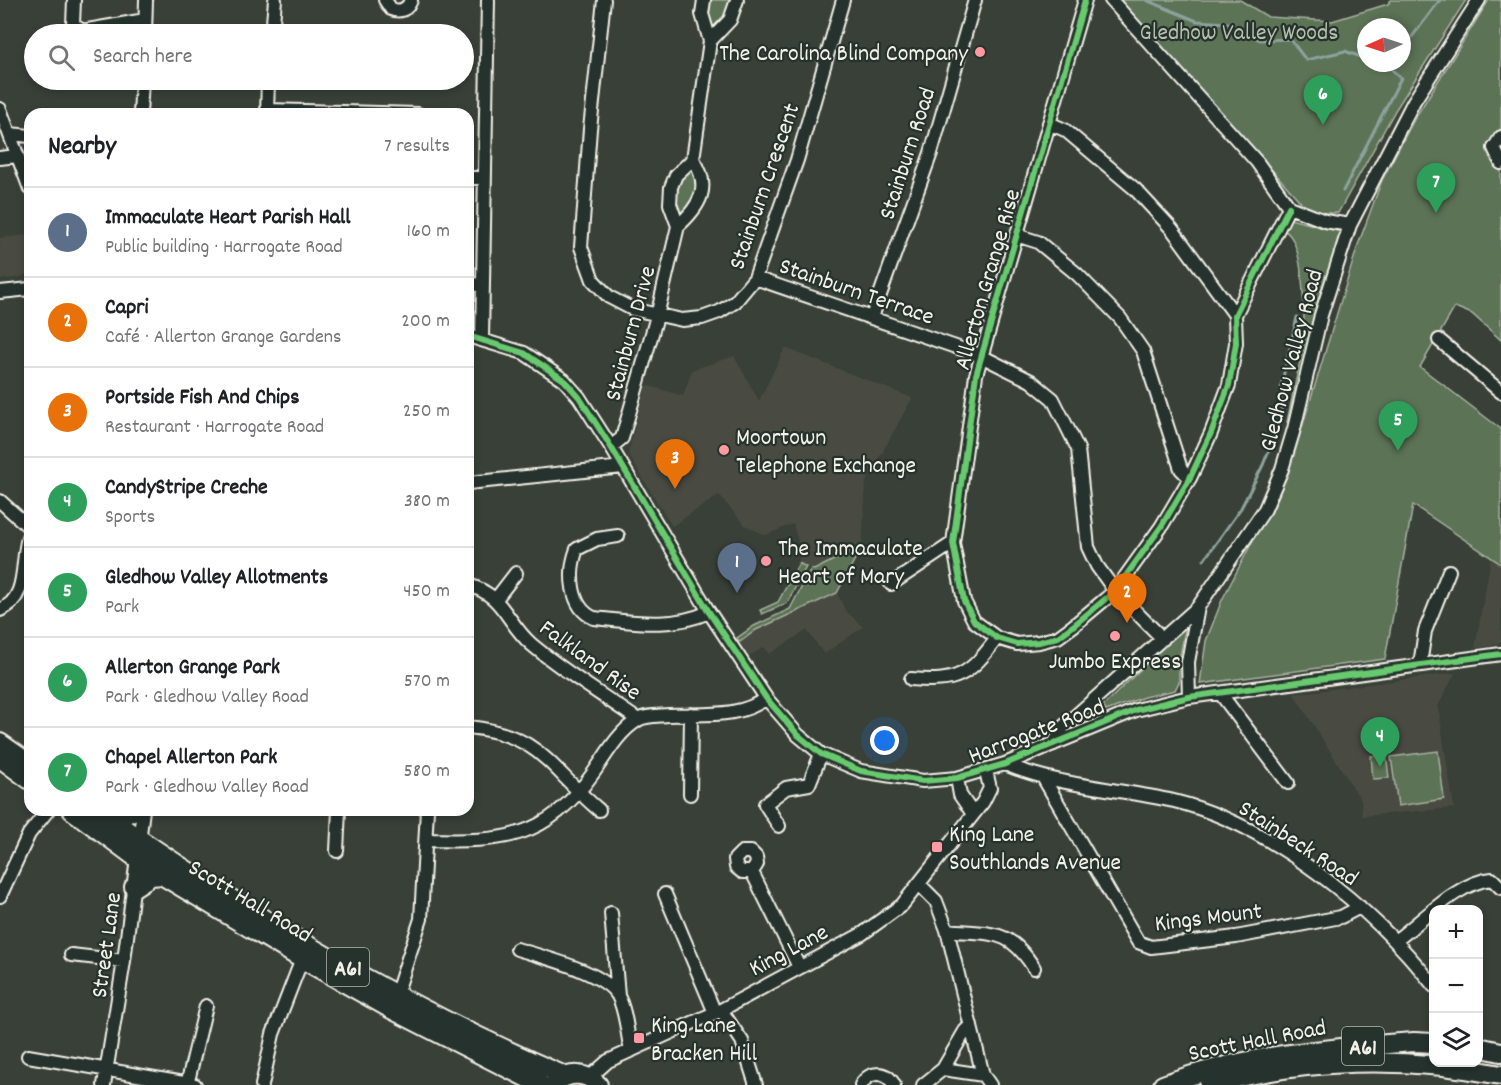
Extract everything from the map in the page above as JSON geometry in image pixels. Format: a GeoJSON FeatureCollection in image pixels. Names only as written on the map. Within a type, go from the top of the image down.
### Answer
{"type":"FeatureCollection","features":[{"type":"Feature","properties":{"kind":"highway"},"geometry":{"type":"LineString","coordinates":[[0,743],[24,760]]}},
{"type":"Feature","properties":{"kind":"highway"},"geometry":{"type":"LineString","coordinates":[[0,758],[24,776]]}},
{"type":"Feature","properties":{"kind":"highway","name":"Scott Hall Road"},"geometry":{"type":"LineString","coordinates":[[80,816],[162,875],[302,959],[421,1024],[542,1085]]}},
{"type":"Feature","properties":{"kind":"highway","name":"Scott Hall Road"},"geometry":{"type":"LineString","coordinates":[[105,816],[304,942],[396,995],[558,1081]]}},
{"type":"Feature","properties":{"kind":"highway"},"geometry":{"type":"LineString","coordinates":[[112,821],[122,816]]}},
{"type":"Feature","properties":{"kind":"highway"},"geometry":{"type":"LineString","coordinates":[[140,840],[147,855],[195,887],[225,913]]}},
{"type":"Feature","properties":{"kind":"highway"},"geometry":{"type":"LineString","coordinates":[[134,887],[151,876],[162,875]]}},
{"type":"Feature","properties":{"kind":"highway","name":"Scott Hall Road"},"geometry":{"type":"LineString","coordinates":[[1163,1085],[1226,1065],[1293,1053],[1414,1042],[1429,1043]]}},
{"type":"Feature","properties":{"kind":"highway"},"geometry":{"type":"LineString","coordinates":[[1483,1048],[1501,1052]]}},
{"type":"Feature","properties":{"kind":"highway","name":"Scott Hall Road"},"geometry":{"type":"LineString","coordinates":[[1209,1085],[1271,1078],[1357,1062],[1429,1064]]}},
{"type":"Feature","properties":{"kind":"highway","name":"Scott Hall Road"},"geometry":{"type":"LineString","coordinates":[[1464,1067],[1499,1076]]}},
{"type":"Feature","properties":{"kind":"highway","name":"A61"},"geometry":{"type":"LineString","coordinates":[[558,1081],[594,1081]]}},
{"type":"Feature","properties":{"kind":"street"},"geometry":{"type":"LineString","coordinates":[[73,24],[74,0]]}},
{"type":"Feature","properties":{"kind":"street"},"geometry":{"type":"LineString","coordinates":[[145,24],[146,0]]}},
{"type":"Feature","properties":{"kind":"street"},"geometry":{"type":"LineString","coordinates":[[273,24],[275,0]]}},
{"type":"Feature","properties":{"kind":"street"},"geometry":{"type":"LineString","coordinates":[[386,0],[391,9],[400,11],[407,7],[411,0]]}},
{"type":"Feature","properties":{"kind":"street"},"geometry":{"type":"LineString","coordinates":[[482,339],[488,0]]}},
{"type":"Feature","properties":{"kind":"street","name":"Stainburn Crescent"},"geometry":{"type":"LineString","coordinates":[[604,0],[590,129],[581,247],[593,280],[609,297],[632,309],[657,316],[693,320],[719,312],[735,302],[755,278],[797,160],[843,0]]}},
{"type":"Feature","properties":{"kind":"street","name":"Stainburn Drive"},"geometry":{"type":"LineString","coordinates":[[611,447],[622,438],[657,316],[678,226],[670,204],[671,187],[676,175],[693,159],[710,41],[702,14],[704,0]]}},
{"type":"Feature","properties":{"kind":"street"},"geometry":{"type":"LineString","coordinates":[[710,41],[730,20],[737,0]]}},
{"type":"Feature","properties":{"kind":"street","name":"Stainburn Road"},"geometry":{"type":"LineString","coordinates":[[872,317],[931,153],[975,0]]}},
{"type":"Feature","properties":{"kind":"street","name":"Allerton Grange Rise"},"geometry":{"type":"LineString","coordinates":[[1085,0],[980,355],[953,543],[964,601],[974,621],[997,638],[1017,644],[1039,642],[1058,636],[1115,591],[1161,527],[1190,478],[1229,385],[1236,343],[1235,315]]}},
{"type":"Feature","properties":{"kind":"street"},"geometry":{"type":"LineString","coordinates":[[1111,0],[1257,162],[1289,207],[1325,221],[1350,225]]}},
{"type":"Feature","properties":{"kind":"street","name":"Gledhow Valley Road"},"geometry":{"type":"LineString","coordinates":[[1054,744],[1063,727],[1198,607],[1265,509],[1282,469],[1321,315],[1350,225],[1414,101],[1479,0]]}},
{"type":"Feature","properties":{"kind":"street"},"geometry":{"type":"LineString","coordinates":[[122,24],[145,20]]}},
{"type":"Feature","properties":{"kind":"street"},"geometry":{"type":"LineString","coordinates":[[140,108],[141,90]]}},
{"type":"Feature","properties":{"kind":"street"},"geometry":{"type":"LineString","coordinates":[[267,108],[268,90]]}},
{"type":"Feature","properties":{"kind":"street"},"geometry":{"type":"LineString","coordinates":[[0,109],[24,174]]}},
{"type":"Feature","properties":{"kind":"street"},"geometry":{"type":"LineString","coordinates":[[1049,123],[1065,130],[1135,189],[1172,229],[1235,315],[1289,207]]}},
{"type":"Feature","properties":{"kind":"street"},"geometry":{"type":"LineString","coordinates":[[10,135],[24,136]]}},
{"type":"Feature","properties":{"kind":"street"},"geometry":{"type":"LineString","coordinates":[[1498,142],[1501,163]]}},
{"type":"Feature","properties":{"kind":"street"},"geometry":{"type":"LineString","coordinates":[[0,158],[17,156]]}},
{"type":"Feature","properties":{"kind":"street","name":"Stainburn Drive"},"geometry":{"type":"LineString","coordinates":[[678,226],[696,210],[701,196],[699,169],[693,159]]}},
{"type":"Feature","properties":{"kind":"street"},"geometry":{"type":"LineString","coordinates":[[474,178],[485,178]]}},
{"type":"Feature","properties":{"kind":"street"},"geometry":{"type":"LineString","coordinates":[[1016,235],[1038,242],[1046,248],[1077,273],[1120,318],[1143,351],[1181,470],[1190,478]]}},
{"type":"Feature","properties":{"kind":"street","name":"Stainburn Terrace"},"geometry":{"type":"LineString","coordinates":[[755,278],[980,355],[1031,381],[1053,399],[1078,449],[1088,547],[1097,566],[1115,591],[1163,639]]}},
{"type":"Feature","properties":{"kind":"street"},"geometry":{"type":"LineString","coordinates":[[474,284],[483,286]]}},
{"type":"Feature","properties":{"kind":"street"},"geometry":{"type":"LineString","coordinates":[[0,292],[24,288]]}},
{"type":"Feature","properties":{"kind":"street","name":"Harrogate Road"},"geometry":{"type":"LineString","coordinates":[[474,337],[524,353],[564,380],[579,397],[708,612],[766,698],[798,735],[821,754],[838,764],[923,781],[957,778],[1005,764],[1136,711],[1189,697],[1501,654]]}},
{"type":"Feature","properties":{"kind":"street"},"geometry":{"type":"LineString","coordinates":[[1439,340],[1501,392]]}},
{"type":"Feature","properties":{"kind":"street"},"geometry":{"type":"LineString","coordinates":[[474,482],[623,467]]}},
{"type":"Feature","properties":{"kind":"street"},"geometry":{"type":"LineString","coordinates":[[0,501],[24,524]]}},
{"type":"Feature","properties":{"kind":"street"},"geometry":{"type":"LineString","coordinates":[[618,536],[597,539],[577,549],[574,557],[574,596],[586,614],[594,618],[670,624],[688,621],[708,612]]}},
{"type":"Feature","properties":{"kind":"street"},"geometry":{"type":"LineString","coordinates":[[891,584],[953,543]]}},
{"type":"Feature","properties":{"kind":"street"},"geometry":{"type":"LineString","coordinates":[[0,610],[6,607],[21,586],[24,559]]}},
{"type":"Feature","properties":{"kind":"street"},"geometry":{"type":"LineString","coordinates":[[1420,665],[1425,631],[1449,571]]}},
{"type":"Feature","properties":{"kind":"street"},"geometry":{"type":"LineString","coordinates":[[496,599],[516,573]]}},
{"type":"Feature","properties":{"kind":"street","name":"Falkland Rise"},"geometry":{"type":"LineString","coordinates":[[474,588],[496,599],[530,643],[638,720]]}},
{"type":"Feature","properties":{"kind":"street"},"geometry":{"type":"LineString","coordinates":[[1189,697],[1188,662],[1198,607]]}},
{"type":"Feature","properties":{"kind":"street"},"geometry":{"type":"LineString","coordinates":[[911,679],[941,681],[957,677],[983,657],[997,638]]}},
{"type":"Feature","properties":{"kind":"street"},"geometry":{"type":"LineString","coordinates":[[1220,693],[1288,783]]}},
{"type":"Feature","properties":{"kind":"street"},"geometry":{"type":"LineString","coordinates":[[427,840],[486,841],[509,837],[542,824],[562,811],[579,794],[612,747],[638,720],[748,710],[766,698]]}},
{"type":"Feature","properties":{"kind":"street"},"geometry":{"type":"LineString","coordinates":[[1097,698],[1095,711],[1100,726]]}},
{"type":"Feature","properties":{"kind":"street"},"geometry":{"type":"LineString","coordinates":[[690,794],[691,714]]}},
{"type":"Feature","properties":{"kind":"street"},"geometry":{"type":"LineString","coordinates":[[474,728],[523,741],[556,766],[579,794],[599,810]]}},
{"type":"Feature","properties":{"kind":"street"},"geometry":{"type":"LineString","coordinates":[[778,826],[765,804],[786,788],[809,784],[821,754]]}},
{"type":"Feature","properties":{"kind":"street","name":"Stainbeck Road"},"geometry":{"type":"LineString","coordinates":[[1005,764],[1044,779],[1172,801],[1212,811],[1273,844],[1360,908],[1395,940],[1429,980]]}},
{"type":"Feature","properties":{"kind":"street","name":"King Lane"},"geometry":{"type":"LineString","coordinates":[[594,1081],[608,1061],[718,1011],[862,934],[902,905],[983,802],[990,788],[986,771]]}},
{"type":"Feature","properties":{"kind":"street"},"geometry":{"type":"LineString","coordinates":[[957,778],[960,795],[973,814]]}},
{"type":"Feature","properties":{"kind":"street","name":"Kings Mount"},"geometry":{"type":"LineString","coordinates":[[1044,779],[1138,942],[1151,947],[1236,937],[1341,917],[1360,908]]}},
{"type":"Feature","properties":{"kind":"street"},"geometry":{"type":"LineString","coordinates":[[0,895],[29,834],[43,816]]}},
{"type":"Feature","properties":{"kind":"street","name":"Street Lane"},"geometry":{"type":"LineString","coordinates":[[104,1085],[124,961],[142,816]]}},
{"type":"Feature","properties":{"kind":"street"},"geometry":{"type":"LineString","coordinates":[[337,851],[339,816]]}},
{"type":"Feature","properties":{"kind":"street"},"geometry":{"type":"LineString","coordinates":[[396,995],[419,932],[427,816]]}},
{"type":"Feature","properties":{"kind":"street"},"geometry":{"type":"LineString","coordinates":[[752,872],[799,968]]}},
{"type":"Feature","properties":{"kind":"street"},"geometry":{"type":"LineString","coordinates":[[1395,940],[1434,909],[1481,880],[1492,879],[1501,888]]}},
{"type":"Feature","properties":{"kind":"street"},"geometry":{"type":"LineString","coordinates":[[919,884],[936,901],[947,930],[987,1080]]}},
{"type":"Feature","properties":{"kind":"street"},"geometry":{"type":"LineString","coordinates":[[665,894],[718,1011],[742,1041],[756,1085]]}},
{"type":"Feature","properties":{"kind":"street"},"geometry":{"type":"LineString","coordinates":[[611,913],[618,996],[631,1051]]}},
{"type":"Feature","properties":{"kind":"street"},"geometry":{"type":"LineString","coordinates":[[947,930],[1006,936],[1023,951],[1034,968]]}},
{"type":"Feature","properties":{"kind":"street"},"geometry":{"type":"LineString","coordinates":[[517,949],[599,979],[611,986],[618,996]]}},
{"type":"Feature","properties":{"kind":"street"},"geometry":{"type":"LineString","coordinates":[[71,955],[124,961]]}},
{"type":"Feature","properties":{"kind":"street"},"geometry":{"type":"LineString","coordinates":[[262,1085],[273,1034],[302,959]]}},
{"type":"Feature","properties":{"kind":"street"},"geometry":{"type":"LineString","coordinates":[[28,1056],[190,1085],[206,1006]]}},
{"type":"Feature","properties":{"kind":"street"},"geometry":{"type":"LineString","coordinates":[[923,1085],[943,1069],[965,1031],[971,1025]]}},
{"type":"Feature","properties":{"kind":"street"},"geometry":{"type":"LineString","coordinates":[[943,1069],[987,1080]]}},
{"type":"Feature","properties":{"kind":"street"},"geometry":{"type":"LineString","coordinates":[[861,1085],[866,1077],[878,1073],[886,1075],[894,1085]]}},
{"type":"Feature","properties":{"kind":"shaded area"},"geometry":{"type":"Polygon","coordinates":[[[24,236],[24,275],[0,280],[0,238],[24,236]]]}},
{"type":"Feature","properties":{"kind":"shaded area"},"geometry":{"type":"Polygon","coordinates":[[[785,348],[912,398],[866,482],[862,546],[814,571],[799,563],[800,548],[793,524],[765,535],[745,525],[719,495],[672,526],[628,454],[646,385],[683,396],[692,370],[734,356],[759,401],[785,348]]]}},
{"type":"Feature","properties":{"kind":"shaded area"},"geometry":{"type":"Polygon","coordinates":[[[1491,558],[1501,564],[1501,641],[1497,645],[1475,648],[1491,558]]]}},
{"type":"Feature","properties":{"kind":"shaded area"},"geometry":{"type":"Polygon","coordinates":[[[837,593],[845,610],[863,627],[824,654],[807,630],[769,654],[764,647],[749,656],[740,642],[756,630],[837,593]]]}},
{"type":"Feature","properties":{"kind":"shaded area"},"geometry":{"type":"Polygon","coordinates":[[[1455,673],[1438,706],[1454,808],[1362,816],[1361,800],[1294,694],[1455,673]]]}},
{"type":"Feature","properties":{"kind":"green space"},"geometry":{"type":"Polygon","coordinates":[[[708,0],[732,0],[727,17],[717,27],[712,27],[706,15],[708,0]]]}},
{"type":"Feature","properties":{"kind":"green space","name":"Gledhow Valley Woods"},"geometry":{"type":"Polygon","coordinates":[[[1120,0],[1240,0],[1268,17],[1332,21],[1388,4],[1391,0],[1466,0],[1396,109],[1338,213],[1319,213],[1307,209],[1120,0]]]}},
{"type":"Feature","properties":{"kind":"green space"},"geometry":{"type":"Polygon","coordinates":[[[1489,0],[1501,0],[1501,128],[1491,145],[1498,168],[1501,170],[1501,340],[1472,314],[1455,307],[1420,367],[1501,429],[1501,564],[1413,505],[1385,659],[1200,684],[1206,641],[1222,600],[1288,473],[1358,245],[1382,180],[1415,118],[1489,0]]]}},
{"type":"Feature","properties":{"kind":"green space"},"geometry":{"type":"Polygon","coordinates":[[[688,169],[692,169],[697,188],[693,199],[681,216],[676,204],[676,191],[688,169]]]}},
{"type":"Feature","properties":{"kind":"green space"},"geometry":{"type":"Polygon","coordinates":[[[1290,219],[1341,232],[1290,423],[1287,422],[1307,328],[1304,327],[1302,275],[1299,261],[1291,237],[1285,231],[1290,219]]]}},
{"type":"Feature","properties":{"kind":"green space"},"geometry":{"type":"Polygon","coordinates":[[[862,546],[837,593],[756,630],[740,642],[737,638],[754,626],[790,609],[811,569],[814,570],[862,546]]]}},
{"type":"Feature","properties":{"kind":"green space"},"geometry":{"type":"Polygon","coordinates":[[[799,563],[806,567],[787,603],[762,614],[760,610],[778,602],[799,563]]]}},
{"type":"Feature","properties":{"kind":"green space"},"geometry":{"type":"Polygon","coordinates":[[[1186,625],[1179,661],[1179,682],[1175,690],[1144,697],[1106,711],[1103,706],[1186,625]]]}},
{"type":"Feature","properties":{"kind":"green space"},"geometry":{"type":"Polygon","coordinates":[[[1438,751],[1444,799],[1398,806],[1391,757],[1438,751]]]}},
{"type":"Feature","properties":{"kind":"green space"},"geometry":{"type":"Polygon","coordinates":[[[1386,754],[1389,778],[1373,779],[1371,756],[1386,754]]]}},
{"type":"Feature","properties":{"kind":"waterway"},"geometry":{"type":"LineString","coordinates":[[1146,0],[1197,21],[1228,23],[1260,40],[1290,39],[1306,60],[1345,51],[1357,56]]}},
{"type":"Feature","properties":{"kind":"waterway"},"geometry":{"type":"LineString","coordinates":[[1411,38],[1440,0]]}},
{"type":"Feature","properties":{"kind":"waterway"},"geometry":{"type":"LineString","coordinates":[[1343,191],[1401,78],[1394,72]]}},
{"type":"Feature","properties":{"kind":"waterway"},"geometry":{"type":"LineString","coordinates":[[1204,560],[1241,508],[1263,465],[1281,420],[1281,386],[1297,317]]}},
{"type":"Feature","properties":{"kind":"cycle path"},"geometry":{"type":"LineString","coordinates":[[1085,0],[976,375],[953,543],[964,601],[974,621],[997,638],[1017,644],[1058,637],[1115,591],[1161,527],[1190,478],[1211,433],[1229,385],[1236,343],[1235,315],[1289,207]]}},
{"type":"Feature","properties":{"kind":"cycle path"},"geometry":{"type":"LineString","coordinates":[[474,338],[524,353],[564,380],[579,397],[611,447],[709,612],[766,698],[798,735],[821,754],[861,771],[923,781],[957,778],[1005,764],[1136,710],[1189,697],[1501,654]]}},
{"type":"Feature","properties":{"kind":"place","name":"The Carolina Blind Company"},"geometry":{"type":"Point","coordinates":[980,52]}},
{"type":"Feature","properties":{"kind":"place","name":"Allerton Grange Park"},"geometry":{"type":"Point","coordinates":[1323,125]}},
{"type":"Feature","properties":{"kind":"place","name":"Chapel Allerton Park"},"geometry":{"type":"Point","coordinates":[1436,213]}},
{"type":"Feature","properties":{"kind":"place","name":"Moortown Telephone Exchange"},"geometry":{"type":"Point","coordinates":[724,450]}},
{"type":"Feature","properties":{"kind":"place","name":"Gledhow Valley Allotments"},"geometry":{"type":"Point","coordinates":[1398,451]}},
{"type":"Feature","properties":{"kind":"place","name":"Portside Fish And Chips"},"geometry":{"type":"Point","coordinates":[675,489]}},
{"type":"Feature","properties":{"kind":"place","name":"The Immaculate Heart of Mary"},"geometry":{"type":"Point","coordinates":[766,561]}},
{"type":"Feature","properties":{"kind":"place","name":"Immaculate Heart Parish Hall"},"geometry":{"type":"Point","coordinates":[737,593]}},
{"type":"Feature","properties":{"kind":"place","name":"Capri"},"geometry":{"type":"Point","coordinates":[1127,623]}},
{"type":"Feature","properties":{"kind":"place","name":"Jumbo Express"},"geometry":{"type":"Point","coordinates":[1115,636]}},
{"type":"Feature","properties":{"kind":"place","name":"CandyStripe Creche"},"geometry":{"type":"Point","coordinates":[1380,767]}},
{"type":"Feature","properties":{"kind":"place","name":"King Lane Southlands Avenue"},"geometry":{"type":"Point","coordinates":[937,847]}},
{"type":"Feature","properties":{"kind":"place","name":"King Lane Bracken Hill"},"geometry":{"type":"Point","coordinates":[639,1038]}}]}
